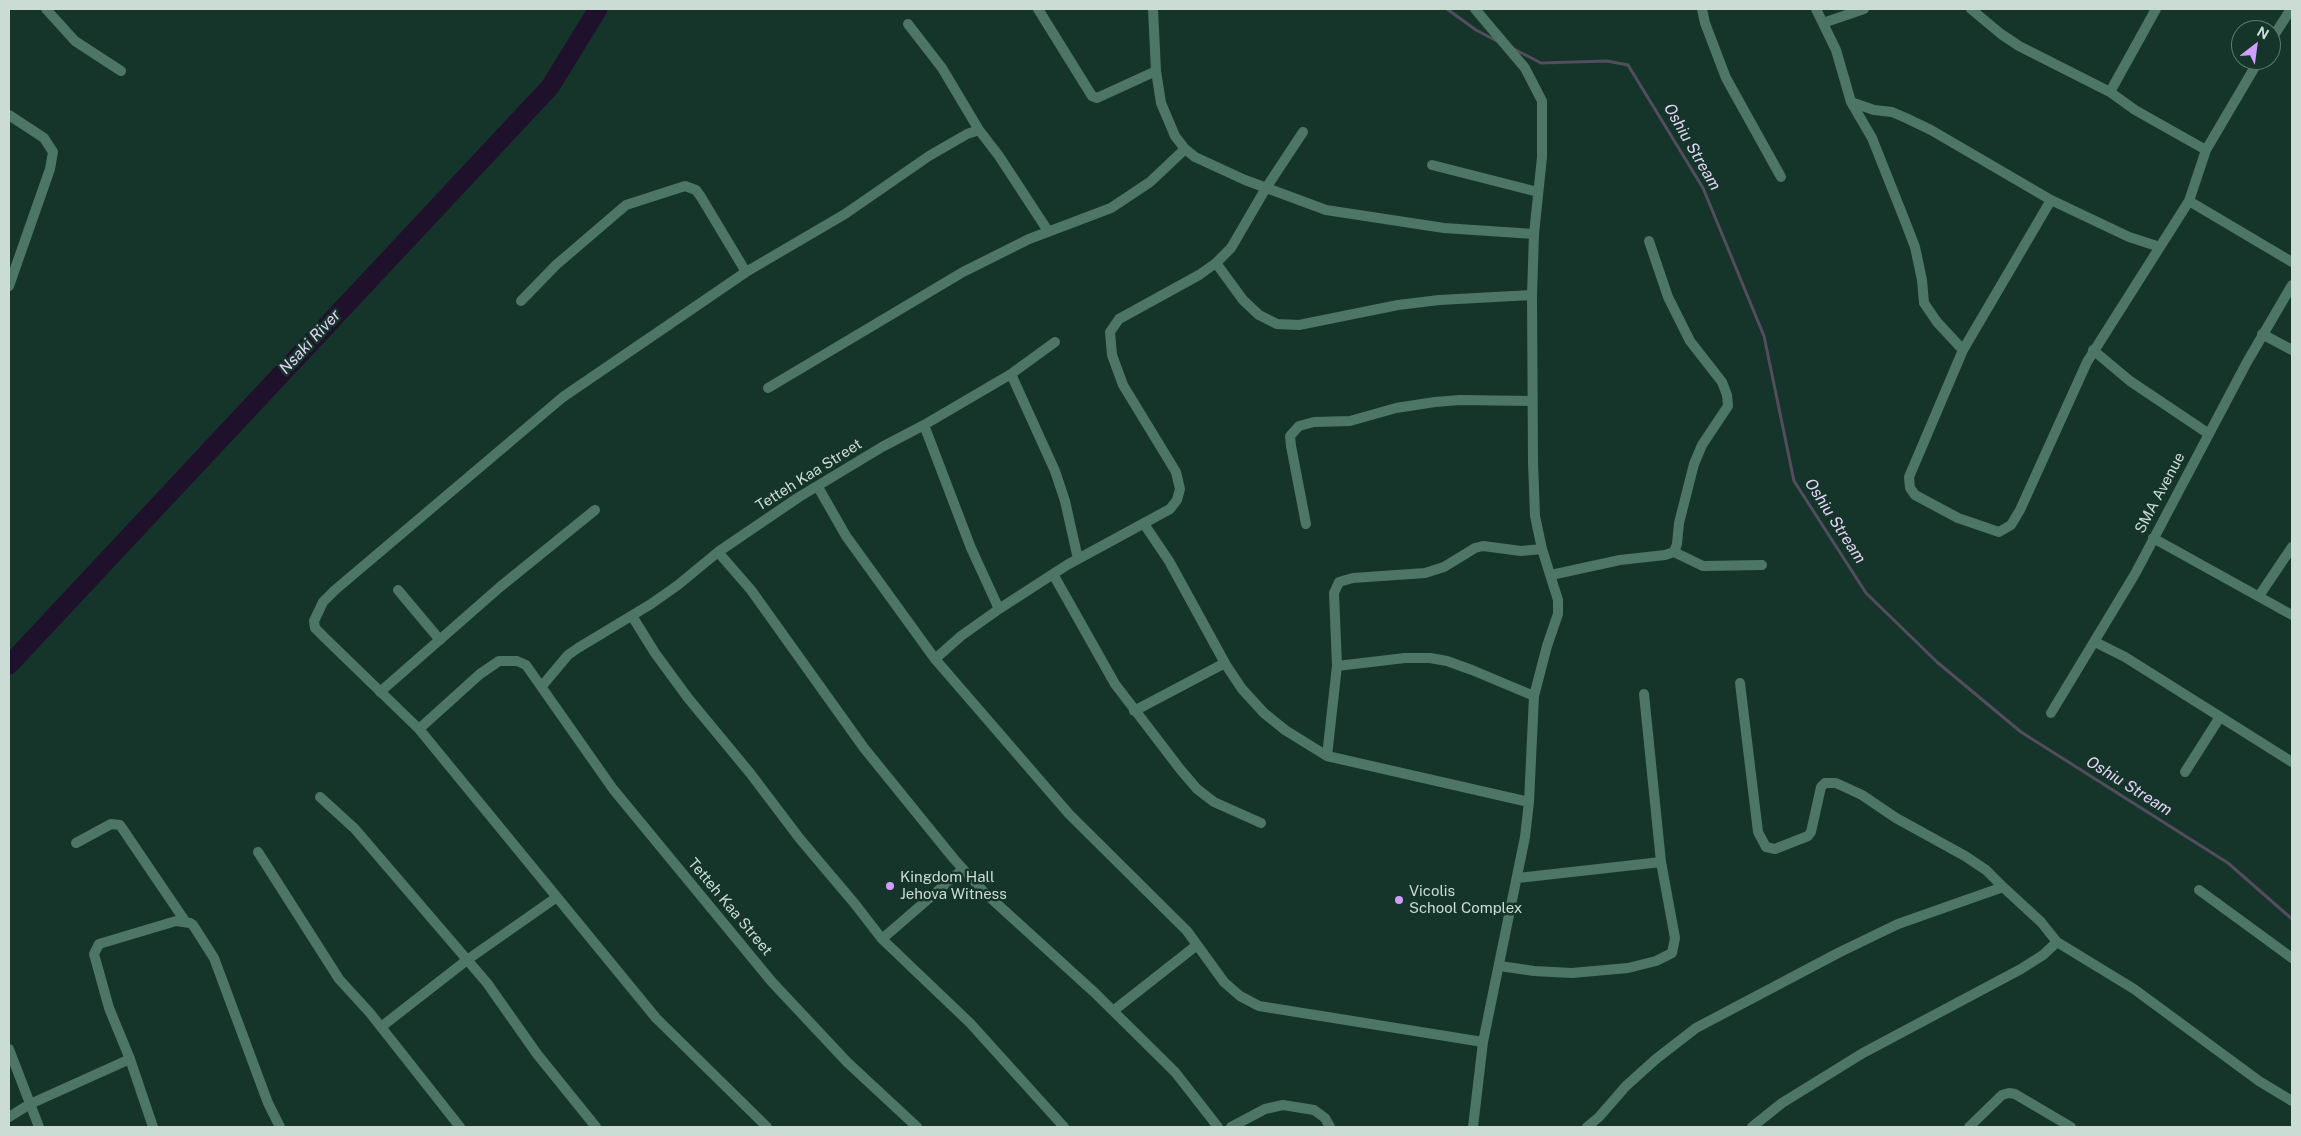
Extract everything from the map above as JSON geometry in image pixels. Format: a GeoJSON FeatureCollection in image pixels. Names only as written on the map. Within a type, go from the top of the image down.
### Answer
{"type":"FeatureCollection","features":[{"type":"Feature","properties":{"kind":"street"},"geometry":{"type":"LineString","coordinates":[[46,9],[75,41],[121,71]]}},
{"type":"Feature","properties":{"kind":"street"},"geometry":{"type":"LineString","coordinates":[[1038,9],[1092,96],[1097,98],[1156,71]]}},
{"type":"Feature","properties":{"kind":"street"},"geometry":{"type":"LineString","coordinates":[[1153,9],[1156,71],[1161,103],[1167,121],[1185,150],[1217,168],[1326,210],[1444,228],[1534,234]]}},
{"type":"Feature","properties":{"kind":"street"},"geometry":{"type":"LineString","coordinates":[[1473,1127],[1483,1042],[1518,878],[1529,802],[1534,696],[1547,646],[1558,614],[1558,600],[1542,549],[1536,516],[1532,400],[1534,234],[1542,157],[1542,101],[1525,68],[1475,9]]}},
{"type":"Feature","properties":{"kind":"street"},"geometry":{"type":"LineString","coordinates":[[1702,9],[1726,78],[1781,177]]}},
{"type":"Feature","properties":{"kind":"street"},"geometry":{"type":"LineString","coordinates":[[1816,9],[1836,50],[1850,102],[1872,138],[1906,221],[1915,247],[1922,280],[1924,303],[1937,322],[1963,350]]}},
{"type":"Feature","properties":{"kind":"street"},"geometry":{"type":"LineString","coordinates":[[1823,23],[1864,9]]}},
{"type":"Feature","properties":{"kind":"street"},"geometry":{"type":"LineString","coordinates":[[1970,9],[2001,34],[2026,50],[2110,92],[2135,110],[2206,150]]}},
{"type":"Feature","properties":{"kind":"street"},"geometry":{"type":"LineString","coordinates":[[2110,92],[2156,9]]}},
{"type":"Feature","properties":{"kind":"street"},"geometry":{"type":"LineString","coordinates":[[2281,24],[2291,9]]}},
{"type":"Feature","properties":{"kind":"street"},"geometry":{"type":"LineString","coordinates":[[908,24],[942,68],[980,130],[1000,156],[1048,231]]}},
{"type":"Feature","properties":{"kind":"street"},"geometry":{"type":"LineString","coordinates":[[2051,200],[1963,350],[1910,476],[1910,488],[1915,495],[1958,518],[1999,532],[2011,525],[2020,510],[2070,398],[2094,350],[2189,201],[2206,150],[2253,70]]}},
{"type":"Feature","properties":{"kind":"street"},"geometry":{"type":"LineString","coordinates":[[1850,102],[1874,110],[1892,112],[1931,130],[2051,200],[2129,237],[2160,247]]}},
{"type":"Feature","properties":{"kind":"street"},"geometry":{"type":"LineString","coordinates":[[9,115],[44,138],[53,152],[50,169],[9,286]]}},
{"type":"Feature","properties":{"kind":"street"},"geometry":{"type":"LineString","coordinates":[[767,1127],[656,1018],[419,729],[315,628],[314,621],[323,602],[335,590],[563,398],[746,272],[844,214],[929,156],[967,134],[980,130]]}},
{"type":"Feature","properties":{"kind":"street"},"geometry":{"type":"LineString","coordinates":[[935,659],[961,636],[999,609],[1078,559],[1170,509],[1178,500],[1180,489],[1176,472],[1123,386],[1112,355],[1110,332],[1119,319],[1199,275],[1216,263],[1236,241],[1266,188],[1303,132]]}},
{"type":"Feature","properties":{"kind":"street"},"geometry":{"type":"LineString","coordinates":[[768,388],[963,272],[1048,231],[1110,208],[1150,182],[1185,150]]}},
{"type":"Feature","properties":{"kind":"street"},"geometry":{"type":"LineString","coordinates":[[1432,164],[1538,192]]}},
{"type":"Feature","properties":{"kind":"street"},"geometry":{"type":"LineString","coordinates":[[521,302],[556,265],[626,205],[685,186],[696,190],[701,197],[746,272]]}},
{"type":"Feature","properties":{"kind":"street"},"geometry":{"type":"LineString","coordinates":[[2189,201],[2292,262]]}},
{"type":"Feature","properties":{"kind":"street"},"geometry":{"type":"LineString","coordinates":[[1649,241],[1668,297],[1690,341],[1713,367],[1722,382],[1727,395],[1728,406],[1702,445],[1694,464],[1679,523],[1677,544],[1674,552]]}},
{"type":"Feature","properties":{"kind":"street"},"geometry":{"type":"LineString","coordinates":[[1216,263],[1243,300],[1259,315],[1277,324],[1299,326],[1398,305],[1439,300],[1532,295]]}},
{"type":"Feature","properties":{"kind":"street","name":"SMA Avenue"},"geometry":{"type":"LineString","coordinates":[[2051,714],[2095,642],[2262,334],[2292,285]]}},
{"type":"Feature","properties":{"kind":"street"},"geometry":{"type":"LineString","coordinates":[[2262,334],[2292,350]]}},
{"type":"Feature","properties":{"kind":"street","name":"Tetteh Kaa Street"},"geometry":{"type":"LineString","coordinates":[[542,686],[568,655],[678,585],[718,552],[799,497],[882,446],[924,426],[1011,374],[1055,342]]}},
{"type":"Feature","properties":{"kind":"street"},"geometry":{"type":"LineString","coordinates":[[2094,350],[2130,381],[2209,434]]}},
{"type":"Feature","properties":{"kind":"street"},"geometry":{"type":"LineString","coordinates":[[1011,374],[1055,471],[1065,502],[1078,559]]}},
{"type":"Feature","properties":{"kind":"street"},"geometry":{"type":"LineString","coordinates":[[1306,524],[1290,436],[1299,426],[1314,422],[1350,421],[1396,408],[1435,402],[1532,400]]}},
{"type":"Feature","properties":{"kind":"street"},"geometry":{"type":"LineString","coordinates":[[924,426],[971,548],[999,609]]}},
{"type":"Feature","properties":{"kind":"street"},"geometry":{"type":"LineString","coordinates":[[818,487],[846,536],[935,659],[1069,814],[1162,904],[1187,931],[1224,982],[1240,996],[1259,1006],[1483,1042]]}},
{"type":"Feature","properties":{"kind":"street"},"geometry":{"type":"LineString","coordinates":[[380,692],[500,587],[595,510]]}},
{"type":"Feature","properties":{"kind":"street"},"geometry":{"type":"LineString","coordinates":[[1144,524],[1173,568],[1225,663],[1242,689],[1264,713],[1285,730],[1327,756],[1529,802]]}},
{"type":"Feature","properties":{"kind":"street"},"geometry":{"type":"LineString","coordinates":[[2153,538],[2292,615]]}},
{"type":"Feature","properties":{"kind":"street"},"geometry":{"type":"LineString","coordinates":[[1327,756],[1337,666],[1334,593],[1339,582],[1353,578],[1425,573],[1444,567],[1475,548],[1483,546],[1521,551],[1542,549]]}},
{"type":"Feature","properties":{"kind":"street"},"geometry":{"type":"LineString","coordinates":[[2259,596],[2292,546]]}},
{"type":"Feature","properties":{"kind":"street"},"geometry":{"type":"LineString","coordinates":[[718,552],[751,590],[864,748],[963,869],[984,892],[1113,1011],[1175,1072],[1218,1127]]}},
{"type":"Feature","properties":{"kind":"street"},"geometry":{"type":"LineString","coordinates":[[1551,574],[1620,560],[1665,555],[1674,552],[1703,566],[1762,565]]}},
{"type":"Feature","properties":{"kind":"street"},"geometry":{"type":"LineString","coordinates":[[1053,574],[1115,684],[1134,711],[1198,789],[1226,809],[1261,823]]}},
{"type":"Feature","properties":{"kind":"street"},"geometry":{"type":"LineString","coordinates":[[398,590],[440,640]]}},
{"type":"Feature","properties":{"kind":"street"},"geometry":{"type":"LineString","coordinates":[[632,616],[655,653],[688,698],[882,939],[970,1024],[1064,1127]]}},
{"type":"Feature","properties":{"kind":"street"},"geometry":{"type":"LineString","coordinates":[[2095,642],[2125,656],[2292,762]]}},
{"type":"Feature","properties":{"kind":"street"},"geometry":{"type":"LineString","coordinates":[[1337,666],[1405,658],[1430,658],[1447,661],[1472,670],[1534,696]]}},
{"type":"Feature","properties":{"kind":"street","name":"Tetteh Kaa Street"},"geometry":{"type":"LineString","coordinates":[[419,729],[480,674],[499,661],[517,661],[526,665],[619,796],[772,982],[847,1062],[917,1127]]}},
{"type":"Feature","properties":{"kind":"street"},"geometry":{"type":"LineString","coordinates":[[1134,711],[1225,663]]}},
{"type":"Feature","properties":{"kind":"street"},"geometry":{"type":"LineString","coordinates":[[1740,683],[1758,832],[1766,847],[1775,850],[1808,836],[1811,832],[1820,787],[1825,783],[1836,783],[1862,795],[1896,818],[1965,856],[1986,870],[2041,922],[2057,942],[2134,989],[2259,1081],[2292,1101]]}},
{"type":"Feature","properties":{"kind":"street"},"geometry":{"type":"LineString","coordinates":[[1500,966],[1534,971],[1572,972],[1628,968],[1672,954],[1675,938],[1661,862],[1644,694]]}},
{"type":"Feature","properties":{"kind":"street"},"geometry":{"type":"LineString","coordinates":[[2185,772],[2220,717]]}},
{"type":"Feature","properties":{"kind":"street"},"geometry":{"type":"LineString","coordinates":[[320,796],[355,829],[487,983],[572,1098],[596,1127]]}},
{"type":"Feature","properties":{"kind":"street"},"geometry":{"type":"LineString","coordinates":[[76,844],[111,824],[120,824],[185,921]]}},
{"type":"Feature","properties":{"kind":"street"},"geometry":{"type":"LineString","coordinates":[[258,852],[339,979],[381,1027],[460,1127]]}},
{"type":"Feature","properties":{"kind":"street"},"geometry":{"type":"LineString","coordinates":[[1518,878],[1661,862]]}},
{"type":"Feature","properties":{"kind":"street"},"geometry":{"type":"LineString","coordinates":[[882,939],[963,869]]}},
{"type":"Feature","properties":{"kind":"street"},"geometry":{"type":"LineString","coordinates":[[1587,1127],[1599,1117],[1626,1086],[1696,1028],[1840,952],[1898,924],[2003,887]]}},
{"type":"Feature","properties":{"kind":"street"},"geometry":{"type":"LineString","coordinates":[[2199,890],[2292,958]]}},
{"type":"Feature","properties":{"kind":"street"},"geometry":{"type":"LineString","coordinates":[[381,1027],[467,960],[558,897]]}},
{"type":"Feature","properties":{"kind":"street"},"geometry":{"type":"LineString","coordinates":[[153,1127],[130,1059],[106,998],[94,954],[99,944],[166,923],[185,921],[190,922],[197,930],[214,958],[268,1103],[280,1127]]}},
{"type":"Feature","properties":{"kind":"street"},"geometry":{"type":"LineString","coordinates":[[1752,1127],[1782,1103],[1863,1053],[2021,969],[2044,955],[2057,942]]}},
{"type":"Feature","properties":{"kind":"street"},"geometry":{"type":"LineString","coordinates":[[1113,1011],[1197,945]]}},
{"type":"Feature","properties":{"kind":"street"},"geometry":{"type":"LineString","coordinates":[[9,1049],[39,1127]]}},
{"type":"Feature","properties":{"kind":"street"},"geometry":{"type":"LineString","coordinates":[[9,1117],[30,1104],[130,1059]]}},
{"type":"Feature","properties":{"kind":"street"},"geometry":{"type":"LineString","coordinates":[[1969,1127],[2002,1095],[2008,1092],[2015,1094],[2071,1127]]}},
{"type":"Feature","properties":{"kind":"street"},"geometry":{"type":"LineString","coordinates":[[1231,1127],[1265,1109],[1283,1105],[1314,1110],[1325,1118],[1330,1127]]}},
{"type":"Feature","properties":{"kind":"waterway","name":"Nsaki River"},"geometry":{"type":"LineString","coordinates":[[9,665],[550,87],[598,9]]}},
{"type":"Feature","properties":{"kind":"waterway","name":"Oshiu Stream"},"geometry":{"type":"LineString","coordinates":[[1447,9],[1476,30],[1497,41]]}},
{"type":"Feature","properties":{"kind":"waterway","name":"Oshiu Stream"},"geometry":{"type":"LineString","coordinates":[[1514,49],[1541,63],[1607,61],[1628,65],[1703,188],[1764,336],[1794,481],[1866,593],[1937,662],[2021,732],[2228,863],[2292,919]]}},
{"type":"Feature","properties":{"kind":"place","name":"Kingdom Hall Jehova Witness"},"geometry":{"type":"Point","coordinates":[890,886]}},
{"type":"Feature","properties":{"kind":"place","name":"Vicolis School Complex"},"geometry":{"type":"Point","coordinates":[1399,900]}}]}
